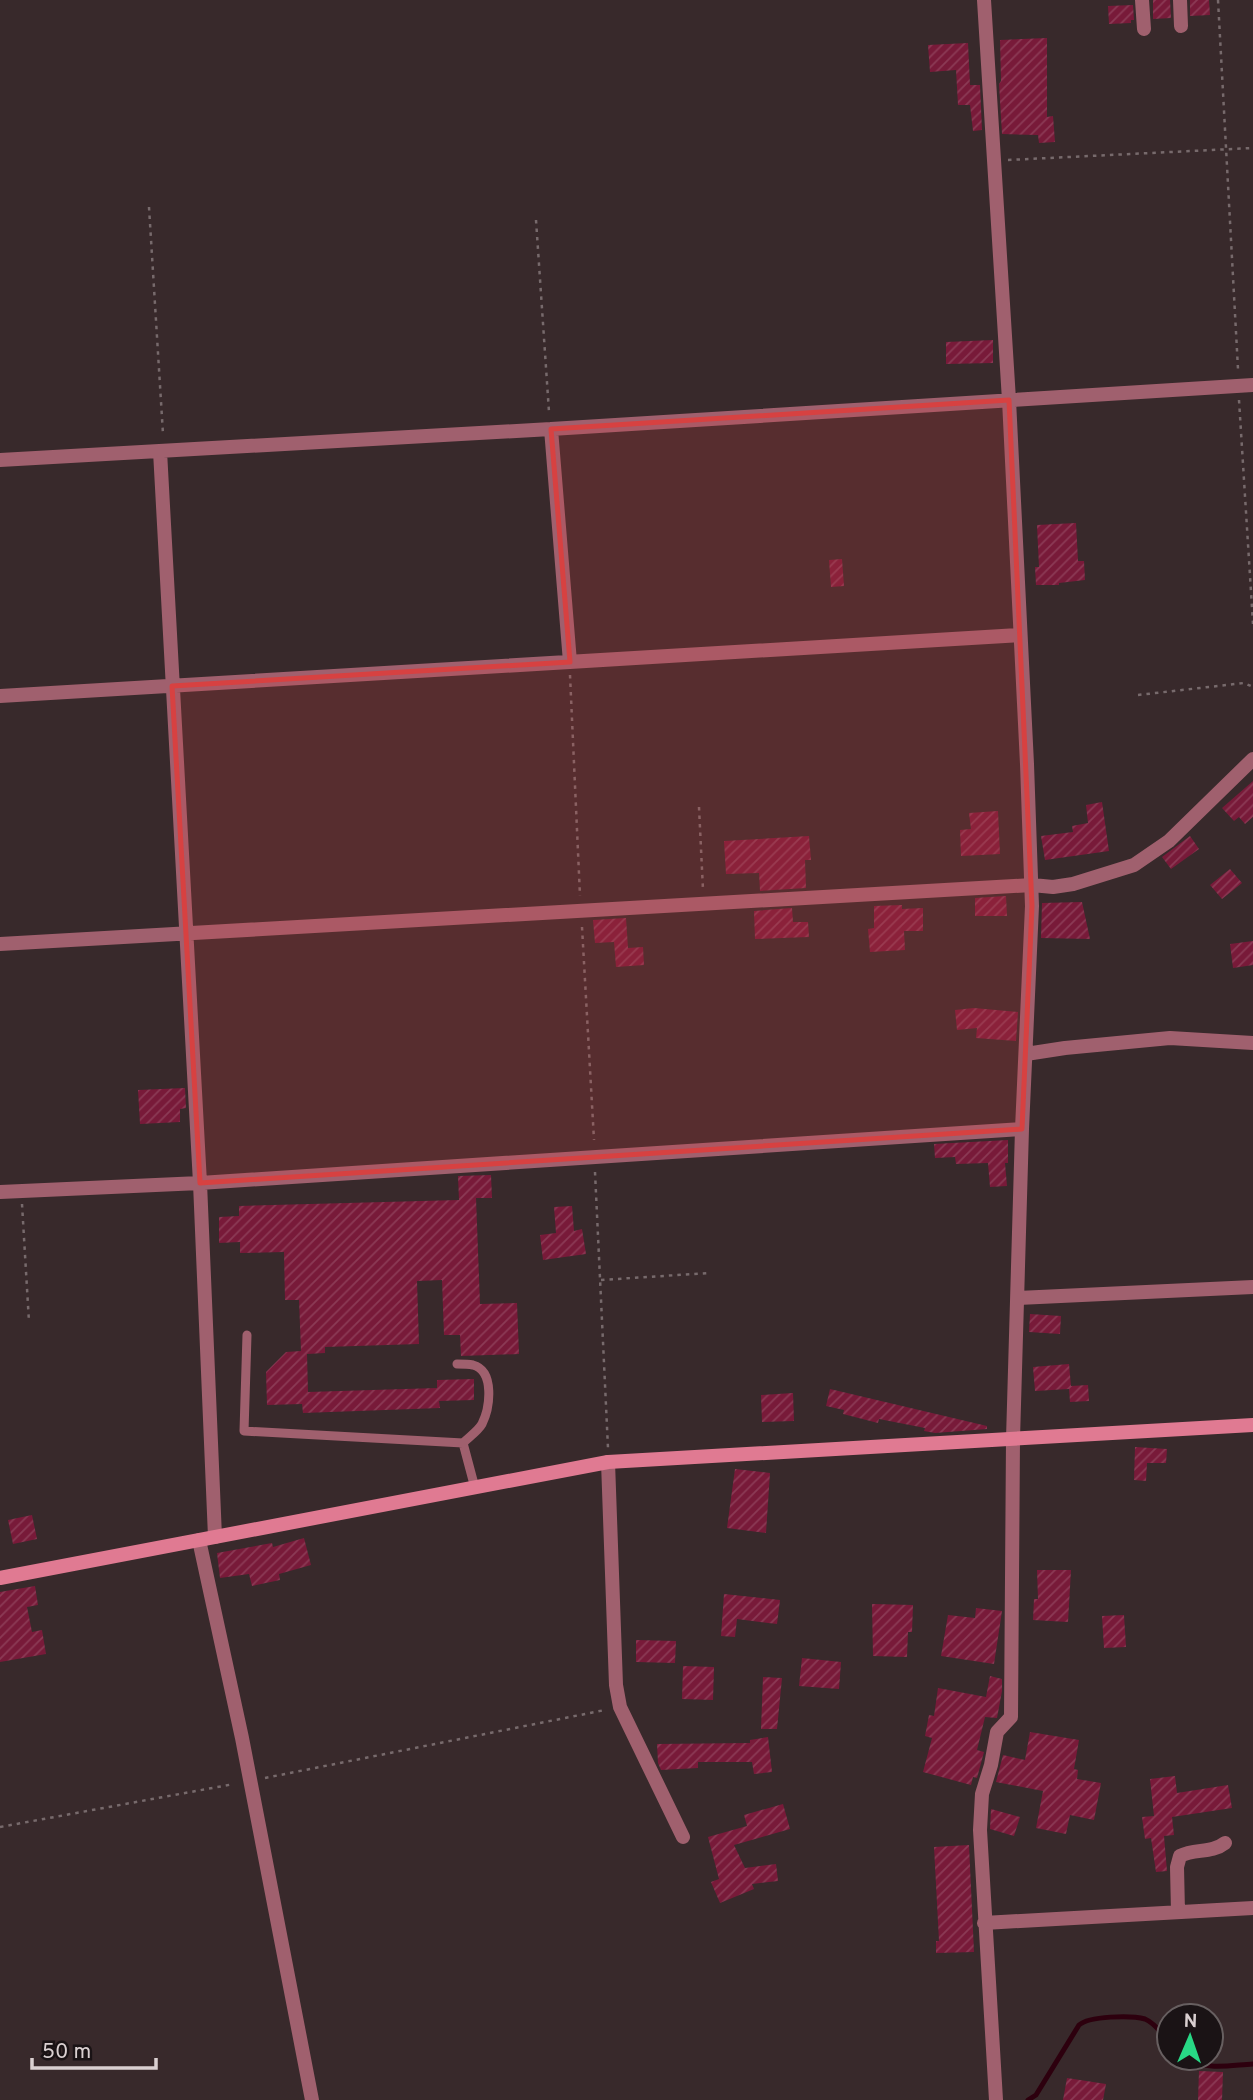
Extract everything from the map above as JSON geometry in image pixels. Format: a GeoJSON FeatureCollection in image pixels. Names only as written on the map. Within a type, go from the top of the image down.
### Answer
{"type":"FeatureCollection","features":[{"type":"Feature","properties":{"kind":"street"},"geometry":{"type":"LineString","coordinates":[[984,0],[1009,400],[1032,885],[1013,1439],[1011,1717],[997,1732],[982,1794],[980,1830],[996,2097]]}},
{"type":"Feature","properties":{"kind":"street"},"geometry":{"type":"LineString","coordinates":[[1142,0],[1144,29]]}},
{"type":"Feature","properties":{"kind":"street"},"geometry":{"type":"LineString","coordinates":[[1180,0],[1181,26]]}},
{"type":"Feature","properties":{"kind":"street"},"geometry":{"type":"LineString","coordinates":[[0,460],[551,429],[1246,385]]}},
{"type":"Feature","properties":{"kind":"street"},"geometry":{"type":"LineString","coordinates":[[551,429],[570,662]]}},
{"type":"Feature","properties":{"kind":"street"},"geometry":{"type":"LineString","coordinates":[[162,451],[172,686],[200,1183],[215,1537]]}},
{"type":"Feature","properties":{"kind":"street"},"geometry":{"type":"LineString","coordinates":[[0,696],[1020,635]]}},
{"type":"Feature","properties":{"kind":"street"},"geometry":{"type":"LineString","coordinates":[[0,944],[1032,885],[1053,887],[1073,884],[1133,865],[1169,841],[1253,759]]}},
{"type":"Feature","properties":{"kind":"street"},"geometry":{"type":"LineString","coordinates":[[1026,1054],[1170,1038],[1253,1043]]}},
{"type":"Feature","properties":{"kind":"street"},"geometry":{"type":"LineString","coordinates":[[0,1192],[200,1183],[1022,1129]]}},
{"type":"Feature","properties":{"kind":"street"},"geometry":{"type":"LineString","coordinates":[[1018,1298],[1253,1287]]}},
{"type":"Feature","properties":{"kind":"street"},"geometry":{"type":"LineString","coordinates":[[0,1578],[608,1462],[1253,1425]]}},
{"type":"Feature","properties":{"kind":"street"},"geometry":{"type":"LineString","coordinates":[[608,1462],[616,1685],[620,1707],[683,1837]]}},
{"type":"Feature","properties":{"kind":"street"},"geometry":{"type":"LineString","coordinates":[[199,1540],[250,1781],[312,2100]]}},
{"type":"Feature","properties":{"kind":"street"},"geometry":{"type":"LineString","coordinates":[[1178,1912],[1177,1867],[1180,1856],[1191,1850],[1216,1850],[1225,1843]]}},
{"type":"Feature","properties":{"kind":"street"},"geometry":{"type":"LineString","coordinates":[[984,1923],[1253,1908]]}},
{"type":"Feature","properties":{"kind":"lane"},"geometry":{"type":"LineString","coordinates":[[247,1335],[244,1431],[463,1443],[481,1425],[487,1408],[488,1387],[484,1372],[475,1365],[457,1364]]}},
{"type":"Feature","properties":{"kind":"lane"},"geometry":{"type":"LineString","coordinates":[[463,1443],[475,1488]]}},
{"type":"Feature","properties":{"kind":"path"},"geometry":{"type":"LineString","coordinates":[[1218,0],[1246,385],[1253,624]]}},
{"type":"Feature","properties":{"kind":"path"},"geometry":{"type":"LineString","coordinates":[[994,161],[1253,148]]}},
{"type":"Feature","properties":{"kind":"path"},"geometry":{"type":"LineString","coordinates":[[149,207],[162,451]]}},
{"type":"Feature","properties":{"kind":"path"},"geometry":{"type":"LineString","coordinates":[[537,220],[551,429]]}},
{"type":"Feature","properties":{"kind":"path"},"geometry":{"type":"LineString","coordinates":[[570,662],[608,1462]]}},
{"type":"Feature","properties":{"kind":"path"},"geometry":{"type":"LineString","coordinates":[[1138,695],[1244,683],[1253,687]]}},
{"type":"Feature","properties":{"kind":"path"},"geometry":{"type":"LineString","coordinates":[[699,807],[704,904]]}},
{"type":"Feature","properties":{"kind":"path"},"geometry":{"type":"LineString","coordinates":[[21,1191],[29,1322]]}},
{"type":"Feature","properties":{"kind":"path"},"geometry":{"type":"LineString","coordinates":[[601,1280],[709,1273]]}},
{"type":"Feature","properties":{"kind":"path"},"geometry":{"type":"LineString","coordinates":[[0,1827],[250,1781],[620,1707]]}},
{"type":"Feature","properties":{"kind":"highlighted area"},"geometry":{"type":"Polygon","coordinates":[[[1009,400],[1032,906],[1022,1129],[200,1183],[172,686],[570,662],[551,429],[1009,400]]]}},
{"type":"Feature","properties":{"kind":"building"},"geometry":{"type":"Polygon","coordinates":[[[1153,0],[1170,0],[1171,18],[1153,19],[1153,0]]]}},
{"type":"Feature","properties":{"kind":"building"},"geometry":{"type":"Polygon","coordinates":[[[1190,0],[1209,0],[1210,15],[1190,16],[1190,0]]]}},
{"type":"Feature","properties":{"kind":"building"},"geometry":{"type":"Polygon","coordinates":[[[1133,5],[1134,20],[1131,20],[1131,23],[1109,24],[1108,6],[1133,5]]]}},
{"type":"Feature","properties":{"kind":"building"},"geometry":{"type":"Polygon","coordinates":[[[1047,38],[1047,117],[1053,116],[1055,142],[1039,143],[1038,135],[1002,134],[1000,40],[1047,38]]]}},
{"type":"Feature","properties":{"kind":"building"},"geometry":{"type":"Polygon","coordinates":[[[968,43],[970,85],[980,85],[982,130],[973,131],[970,105],[958,105],[956,70],[930,72],[928,45],[968,43]]]}},
{"type":"Feature","properties":{"kind":"building"},"geometry":{"type":"Polygon","coordinates":[[[993,340],[993,363],[946,364],[946,342],[993,340]]]}},
{"type":"Feature","properties":{"kind":"building"},"geometry":{"type":"Polygon","coordinates":[[[1076,523],[1078,561],[1084,561],[1085,580],[1059,585],[1036,585],[1035,567],[1039,567],[1037,525],[1076,523]]]}},
{"type":"Feature","properties":{"kind":"building"},"geometry":{"type":"Polygon","coordinates":[[[842,559],[844,586],[831,587],[829,560],[842,559]]]}},
{"type":"Feature","properties":{"kind":"building"},"geometry":{"type":"Polygon","coordinates":[[[1253,781],[1253,817],[1245,824],[1239,817],[1234,821],[1222,808],[1253,781]]]}},
{"type":"Feature","properties":{"kind":"building"},"geometry":{"type":"Polygon","coordinates":[[[1102,802],[1109,851],[1045,860],[1041,836],[1073,832],[1072,826],[1088,823],[1086,805],[1102,802]]]}},
{"type":"Feature","properties":{"kind":"building"},"geometry":{"type":"Polygon","coordinates":[[[998,811],[1000,854],[961,856],[960,830],[971,829],[969,813],[998,811]]]}},
{"type":"Feature","properties":{"kind":"building"},"geometry":{"type":"Polygon","coordinates":[[[809,836],[811,860],[805,860],[806,888],[760,891],[759,873],[726,874],[724,841],[809,836]]]}},
{"type":"Feature","properties":{"kind":"building"},"geometry":{"type":"Polygon","coordinates":[[[1190,836],[1199,849],[1171,869],[1162,857],[1190,836]]]}},
{"type":"Feature","properties":{"kind":"building"},"geometry":{"type":"Polygon","coordinates":[[[1230,869],[1242,883],[1222,899],[1210,885],[1230,869]]]}},
{"type":"Feature","properties":{"kind":"building"},"geometry":{"type":"Polygon","coordinates":[[[1006,896],[1007,916],[975,916],[975,898],[1006,896]]]}},
{"type":"Feature","properties":{"kind":"building"},"geometry":{"type":"Polygon","coordinates":[[[1082,902],[1090,939],[1041,938],[1042,903],[1082,902]]]}},
{"type":"Feature","properties":{"kind":"building"},"geometry":{"type":"Polygon","coordinates":[[[902,905],[902,909],[923,908],[923,931],[904,931],[905,950],[870,952],[868,929],[874,928],[874,906],[902,905]]]}},
{"type":"Feature","properties":{"kind":"building"},"geometry":{"type":"Polygon","coordinates":[[[792,908],[793,922],[808,922],[809,937],[755,939],[754,911],[792,908]]]}},
{"type":"Feature","properties":{"kind":"building"},"geometry":{"type":"Polygon","coordinates":[[[626,918],[628,948],[643,947],[644,965],[616,967],[614,942],[595,943],[593,920],[626,918]]]}},
{"type":"Feature","properties":{"kind":"building"},"geometry":{"type":"Polygon","coordinates":[[[1253,941],[1253,965],[1233,968],[1230,944],[1253,941]]]}},
{"type":"Feature","properties":{"kind":"building"},"geometry":{"type":"Polygon","coordinates":[[[974,1008],[1018,1012],[1016,1041],[976,1038],[977,1028],[957,1030],[955,1010],[974,1008]]]}},
{"type":"Feature","properties":{"kind":"building"},"geometry":{"type":"Polygon","coordinates":[[[185,1088],[186,1108],[180,1109],[180,1122],[140,1124],[138,1090],[185,1088]]]}},
{"type":"Feature","properties":{"kind":"building"},"geometry":{"type":"Polygon","coordinates":[[[1008,1140],[1008,1163],[1005,1163],[1007,1186],[990,1187],[988,1163],[956,1164],[955,1157],[935,1158],[934,1144],[1008,1140]]]}},
{"type":"Feature","properties":{"kind":"building"},"geometry":{"type":"Polygon","coordinates":[[[491,1175],[492,1198],[476,1198],[480,1304],[517,1303],[519,1354],[461,1356],[460,1335],[444,1335],[442,1280],[417,1281],[419,1344],[325,1347],[325,1353],[307,1354],[308,1392],[437,1388],[437,1380],[474,1379],[474,1400],[439,1401],[440,1408],[303,1413],[302,1404],[267,1405],[266,1372],[286,1352],[301,1351],[299,1300],[285,1300],[284,1252],[240,1253],[240,1242],[219,1243],[219,1217],[239,1216],[239,1206],[459,1200],[458,1176],[491,1175]]]}},
{"type":"Feature","properties":{"kind":"building"},"geometry":{"type":"Polygon","coordinates":[[[572,1206],[574,1231],[582,1229],[586,1254],[543,1260],[540,1235],[556,1233],[554,1207],[572,1206]]]}},
{"type":"Feature","properties":{"kind":"building"},"geometry":{"type":"Polygon","coordinates":[[[1030,1314],[1061,1316],[1060,1334],[1029,1332],[1030,1314]]]}},
{"type":"Feature","properties":{"kind":"building"},"geometry":{"type":"Polygon","coordinates":[[[1069,1364],[1071,1386],[1088,1385],[1089,1401],[1070,1402],[1069,1389],[1035,1391],[1033,1367],[1069,1364]]]}},
{"type":"Feature","properties":{"kind":"building"},"geometry":{"type":"Polygon","coordinates":[[[830,1389],[987,1426],[987,1429],[935,1433],[924,1431],[925,1428],[879,1419],[878,1423],[843,1414],[844,1410],[826,1406],[830,1389]]]}},
{"type":"Feature","properties":{"kind":"building"},"geometry":{"type":"Polygon","coordinates":[[[793,1393],[794,1421],[762,1422],[761,1395],[793,1393]]]}},
{"type":"Feature","properties":{"kind":"building"},"geometry":{"type":"Polygon","coordinates":[[[1135,1447],[1167,1449],[1166,1463],[1147,1463],[1146,1481],[1134,1480],[1135,1447]]]}},
{"type":"Feature","properties":{"kind":"building"},"geometry":{"type":"Polygon","coordinates":[[[735,1469],[770,1473],[766,1533],[727,1528],[735,1469]]]}},
{"type":"Feature","properties":{"kind":"building"},"geometry":{"type":"Polygon","coordinates":[[[32,1515],[37,1539],[13,1544],[8,1520],[32,1515]]]}},
{"type":"Feature","properties":{"kind":"building"},"geometry":{"type":"Polygon","coordinates":[[[304,1538],[311,1565],[279,1574],[280,1580],[252,1586],[249,1574],[220,1578],[217,1553],[272,1543],[273,1547],[304,1538]]]}},
{"type":"Feature","properties":{"kind":"building"},"geometry":{"type":"Polygon","coordinates":[[[1037,1570],[1071,1570],[1068,1622],[1033,1620],[1034,1599],[1038,1599],[1037,1570]]]}},
{"type":"Feature","properties":{"kind":"building"},"geometry":{"type":"Polygon","coordinates":[[[35,1586],[38,1605],[27,1607],[32,1632],[42,1630],[46,1654],[0,1662],[0,1592],[35,1586]]]}},
{"type":"Feature","properties":{"kind":"building"},"geometry":{"type":"Polygon","coordinates":[[[724,1594],[780,1600],[777,1624],[737,1619],[735,1637],[721,1636],[724,1594]]]}},
{"type":"Feature","properties":{"kind":"building"},"geometry":{"type":"Polygon","coordinates":[[[872,1604],[913,1605],[912,1632],[908,1632],[907,1657],[873,1656],[872,1604]]]}},
{"type":"Feature","properties":{"kind":"building"},"geometry":{"type":"Polygon","coordinates":[[[976,1608],[1002,1611],[994,1664],[941,1656],[948,1615],[975,1618],[976,1608]]]}},
{"type":"Feature","properties":{"kind":"building"},"geometry":{"type":"Polygon","coordinates":[[[1124,1615],[1126,1647],[1104,1648],[1102,1616],[1124,1615]]]}},
{"type":"Feature","properties":{"kind":"building"},"geometry":{"type":"Polygon","coordinates":[[[636,1640],[676,1641],[675,1663],[636,1662],[636,1640]]]}},
{"type":"Feature","properties":{"kind":"building"},"geometry":{"type":"Polygon","coordinates":[[[802,1658],[841,1662],[839,1689],[799,1686],[802,1658]]]}},
{"type":"Feature","properties":{"kind":"building"},"geometry":{"type":"Polygon","coordinates":[[[683,1666],[714,1667],[713,1700],[682,1699],[683,1666]]]}},
{"type":"Feature","properties":{"kind":"building"},"geometry":{"type":"Polygon","coordinates":[[[990,1676],[1002,1679],[1002,1691],[997,1718],[985,1717],[977,1750],[984,1752],[977,1778],[973,1777],[971,1785],[923,1772],[932,1738],[925,1736],[929,1715],[934,1716],[938,1688],[986,1697],[990,1676]]]}},
{"type":"Feature","properties":{"kind":"building"},"geometry":{"type":"Polygon","coordinates":[[[763,1677],[782,1678],[777,1729],[761,1729],[763,1677]]]}},
{"type":"Feature","properties":{"kind":"building"},"geometry":{"type":"Polygon","coordinates":[[[1030,1732],[1079,1740],[1074,1769],[1078,1770],[1077,1779],[1101,1783],[1094,1820],[1070,1815],[1066,1834],[1036,1828],[1043,1791],[996,1782],[1003,1755],[1025,1760],[1030,1732]]]}},
{"type":"Feature","properties":{"kind":"building"},"geometry":{"type":"Polygon","coordinates":[[[768,1737],[772,1772],[754,1774],[752,1762],[698,1762],[698,1768],[661,1770],[658,1763],[657,1744],[750,1743],[750,1740],[768,1737]]]}},
{"type":"Feature","properties":{"kind":"building"},"geometry":{"type":"Polygon","coordinates":[[[1175,1776],[1177,1793],[1228,1785],[1232,1808],[1172,1817],[1174,1835],[1164,1836],[1167,1871],[1156,1872],[1151,1838],[1145,1839],[1142,1817],[1154,1816],[1150,1779],[1175,1776]]]}},
{"type":"Feature","properties":{"kind":"building"},"geometry":{"type":"Polygon","coordinates":[[[783,1804],[790,1829],[734,1845],[745,1868],[776,1864],[778,1881],[752,1884],[754,1889],[720,1903],[711,1882],[719,1879],[708,1837],[747,1826],[744,1815],[783,1804]]]}},
{"type":"Feature","properties":{"kind":"building"},"geometry":{"type":"Polygon","coordinates":[[[991,1809],[1020,1817],[1014,1836],[990,1829],[991,1809]]]}},
{"type":"Feature","properties":{"kind":"building"},"geometry":{"type":"Polygon","coordinates":[[[969,1845],[974,1952],[936,1953],[936,1941],[939,1941],[934,1847],[969,1845]]]}},
{"type":"Feature","properties":{"kind":"building"},"geometry":{"type":"Polygon","coordinates":[[[1199,2072],[1223,2072],[1222,2100],[1198,2100],[1199,2072]]]}},
{"type":"Feature","properties":{"kind":"building"},"geometry":{"type":"Polygon","coordinates":[[[1067,2078],[1106,2084],[1103,2100],[1063,2100],[1067,2078]]]}},
{"type":"Feature","properties":{"kind":"waterway"},"geometry":{"type":"LineString","coordinates":[[1028,2100],[1036,2095],[1079,2025],[1084,2022],[1130,2017],[1145,2019],[1155,2026]]}},
{"type":"Feature","properties":{"kind":"waterway"},"geometry":{"type":"LineString","coordinates":[[1225,2066],[1253,2064]]}}]}
